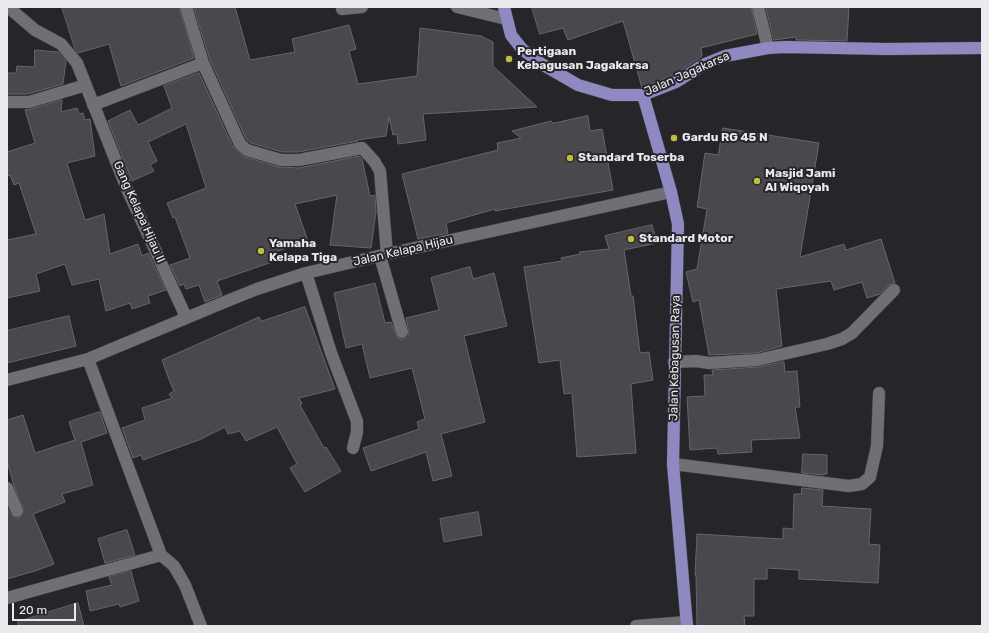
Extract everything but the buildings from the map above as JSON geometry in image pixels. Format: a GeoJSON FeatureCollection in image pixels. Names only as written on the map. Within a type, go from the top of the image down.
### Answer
{"type":"FeatureCollection","features":[{"type":"Feature","properties":{"kind":"main road","name":"Jalan Jagakarsa"},"geometry":{"type":"LineString","coordinates":[[505,13],[511,35],[522,49],[540,63],[578,85],[612,95],[643,95],[676,82],[705,64],[725,56],[768,48],[982,48]]}},
{"type":"Feature","properties":{"kind":"main road","name":"Jalan Kebagusan Raya"},"geometry":{"type":"LineString","coordinates":[[643,95],[671,192],[678,224],[673,464],[686,624]]}},
{"type":"Feature","properties":{"kind":"street","name":"Gang Kelapa Hijau II"},"geometry":{"type":"LineString","coordinates":[[8,7],[35,30],[61,44],[77,63],[127,189],[186,317]]}},
{"type":"Feature","properties":{"kind":"street"},"geometry":{"type":"LineString","coordinates":[[186,7],[203,63],[240,144],[247,150],[281,160],[299,160],[362,148],[374,161],[380,172],[383,255],[402,332]]}},
{"type":"Feature","properties":{"kind":"street"},"geometry":{"type":"LineString","coordinates":[[342,9],[362,7]]}},
{"type":"Feature","properties":{"kind":"street"},"geometry":{"type":"LineString","coordinates":[[460,7],[505,13]]}},
{"type":"Feature","properties":{"kind":"street"},"geometry":{"type":"LineString","coordinates":[[758,7],[768,48]]}},
{"type":"Feature","properties":{"kind":"street"},"geometry":{"type":"LineString","coordinates":[[93,105],[203,63]]}},
{"type":"Feature","properties":{"kind":"street"},"geometry":{"type":"LineString","coordinates":[[7,102],[29,102],[86,85]]}},
{"type":"Feature","properties":{"kind":"street","name":"Jalan Kelapa Hijau"},"geometry":{"type":"LineString","coordinates":[[7,380],[88,359],[186,317],[257,289],[306,273],[671,192]]}},
{"type":"Feature","properties":{"kind":"street"},"geometry":{"type":"LineString","coordinates":[[306,273],[331,353],[357,421],[357,432],[353,448]]}},
{"type":"Feature","properties":{"kind":"street"},"geometry":{"type":"LineString","coordinates":[[674,362],[696,361],[709,363],[757,360],[837,341],[852,333],[894,290]]}},
{"type":"Feature","properties":{"kind":"street"},"geometry":{"type":"LineString","coordinates":[[88,359],[161,555],[174,566],[185,585],[201,626]]}},
{"type":"Feature","properties":{"kind":"street"},"geometry":{"type":"LineString","coordinates":[[673,464],[850,486],[862,484],[870,477],[877,446],[879,393]]}},
{"type":"Feature","properties":{"kind":"street"},"geometry":{"type":"LineString","coordinates":[[7,488],[17,511]]}},
{"type":"Feature","properties":{"kind":"street"},"geometry":{"type":"LineString","coordinates":[[7,598],[161,555]]}},
{"type":"Feature","properties":{"kind":"street"},"geometry":{"type":"LineString","coordinates":[[636,626],[686,624]]}},
{"type":"Feature","properties":{"kind":"place","name":"Pertigaan Kebagusan Jagakarsa"},"geometry":{"type":"Point","coordinates":[509,59]}},
{"type":"Feature","properties":{"kind":"place","name":"Gardu RG 45 N"},"geometry":{"type":"Point","coordinates":[674,138]}},
{"type":"Feature","properties":{"kind":"place","name":"Standard Toserba"},"geometry":{"type":"Point","coordinates":[570,158]}},
{"type":"Feature","properties":{"kind":"place","name":"Masjid Jami Al Wiqoyah"},"geometry":{"type":"Point","coordinates":[757,181]}},
{"type":"Feature","properties":{"kind":"place","name":"Standard Motor"},"geometry":{"type":"Point","coordinates":[631,239]}},
{"type":"Feature","properties":{"kind":"place","name":"Yamaha Kelapa Tiga"},"geometry":{"type":"Point","coordinates":[261,251]}}]}
